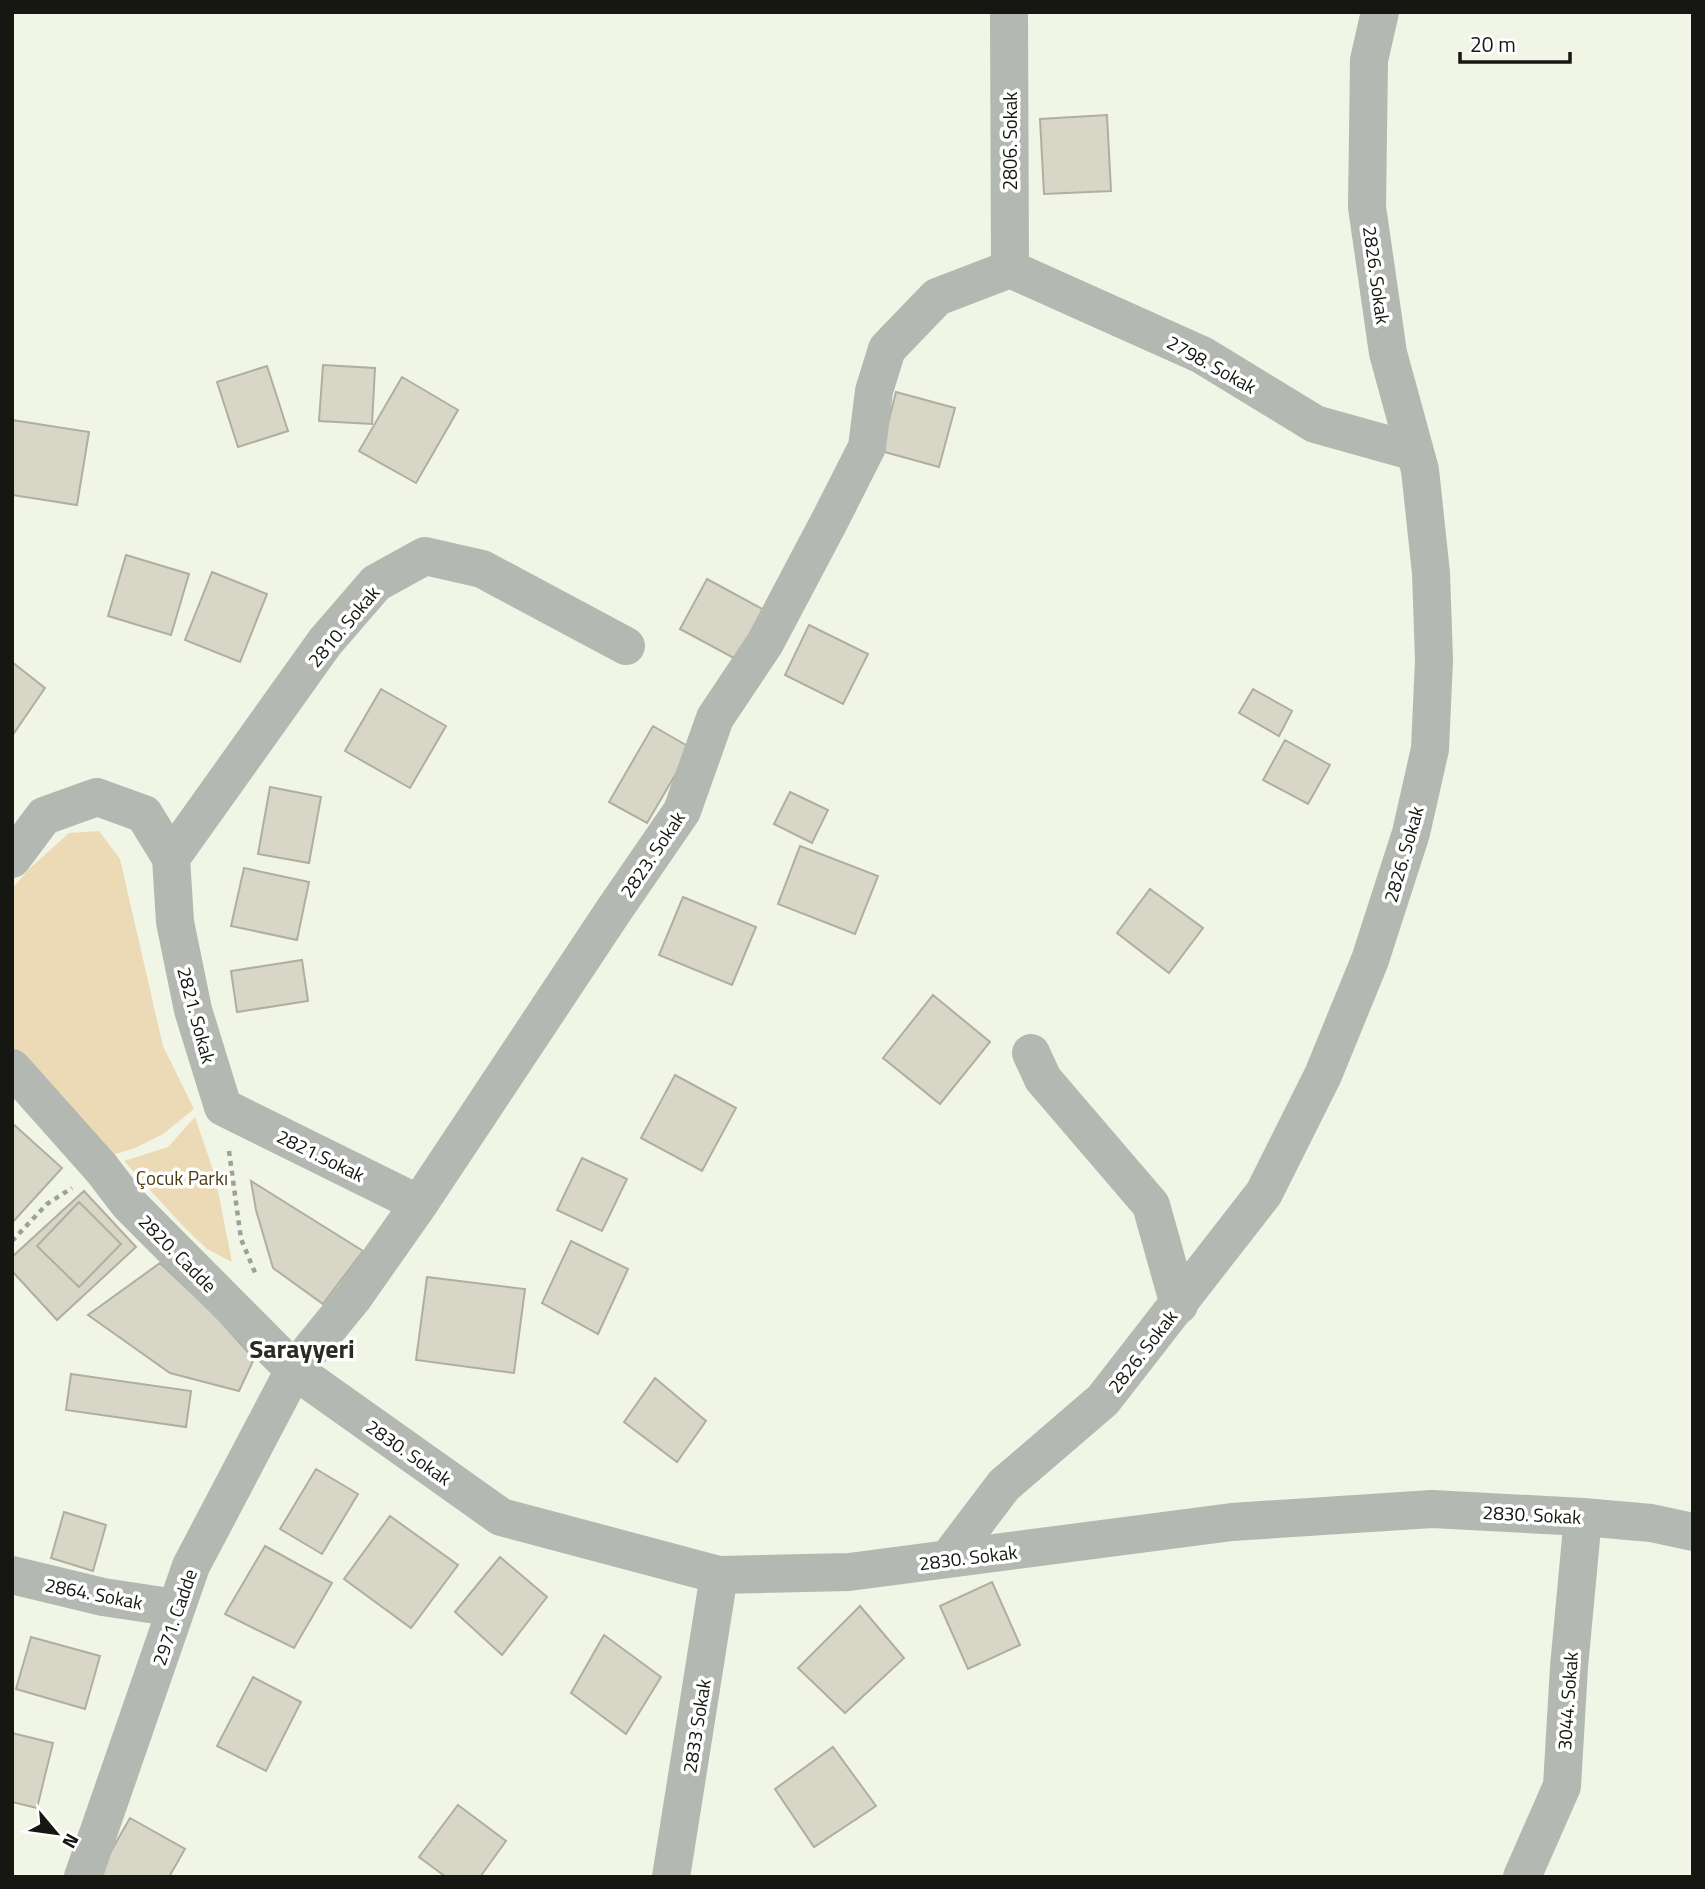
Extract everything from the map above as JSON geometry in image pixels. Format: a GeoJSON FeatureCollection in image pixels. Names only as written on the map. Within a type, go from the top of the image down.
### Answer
{"type":"FeatureCollection","features":[{"type":"Feature","properties":{"kind":"street","name":"2806. Sokak"},"geometry":{"type":"LineString","coordinates":[[1009,12],[1010,269]]}},
{"type":"Feature","properties":{"kind":"street","name":"2826. Sokak"},"geometry":{"type":"LineString","coordinates":[[948,1559],[1004,1485],[1103,1400],[1264,1193],[1323,1075],[1370,960],[1411,833],[1430,749],[1434,660],[1431,573],[1420,470],[1388,353],[1367,207],[1369,60],[1380,12]]}},
{"type":"Feature","properties":{"kind":"street","name":"2798. Sokak"},"geometry":{"type":"LineString","coordinates":[[1010,269],[1202,355],[1315,424],[1415,452]]}},
{"type":"Feature","properties":{"kind":"street","name":"2823. Sokak"},"geometry":{"type":"LineString","coordinates":[[294,1370],[353,1298],[419,1204],[682,811],[715,718],[765,643],[867,447],[874,391],[887,349],[937,297],[1010,269]]}},
{"type":"Feature","properties":{"kind":"street","name":"2810. Sokak"},"geometry":{"type":"LineString","coordinates":[[171,858],[326,642],[376,583],[425,556],[482,569],[626,646]]}},
{"type":"Feature","properties":{"kind":"street","name":"2821. Sokak"},"geometry":{"type":"LineString","coordinates":[[12,859],[44,816],[97,797],[144,814],[171,858],[175,922],[193,1010],[223,1107]]}},
{"type":"Feature","properties":{"kind":"street"},"geometry":{"type":"LineString","coordinates":[[1031,1053],[1043,1079],[1152,1205],[1179,1305]]}},
{"type":"Feature","properties":{"kind":"street","name":"2820. Cadde"},"geometry":{"type":"LineString","coordinates":[[12,1068],[102,1169],[128,1203],[294,1370]]}},
{"type":"Feature","properties":{"kind":"street","name":"2821.Sokak"},"geometry":{"type":"LineString","coordinates":[[223,1107],[419,1204]]}},
{"type":"Feature","properties":{"kind":"street","name":"2830. Sokak"},"geometry":{"type":"LineString","coordinates":[[294,1370],[501,1517],[719,1575],[849,1572],[1232,1522],[1432,1509],[1583,1517],[1651,1523],[1693,1532]]}},
{"type":"Feature","properties":{"kind":"street","name":"2971. Cadde"},"geometry":{"type":"LineString","coordinates":[[83,1877],[191,1566],[294,1370]]}},
{"type":"Feature","properties":{"kind":"street","name":"3044. Sokak"},"geometry":{"type":"LineString","coordinates":[[1522,1877],[1562,1786],[1569,1667],[1583,1517]]}},
{"type":"Feature","properties":{"kind":"street","name":"2833 Sokak"},"geometry":{"type":"LineString","coordinates":[[671,1877],[719,1575]]}},
{"type":"Feature","properties":{"kind":"street","name":"2864. Sokak"},"geometry":{"type":"LineString","coordinates":[[12,1576],[103,1597],[176,1608]]}},
{"type":"Feature","properties":{"kind":"path"},"geometry":{"type":"LineString","coordinates":[[223,1107],[241,1239],[260,1287]]}},
{"type":"Feature","properties":{"kind":"path"},"geometry":{"type":"LineString","coordinates":[[12,1241],[47,1204],[102,1169]]}},
{"type":"Feature","properties":{"kind":"green space"},"geometry":{"type":"Polygon","coordinates":[[[99,831],[120,859],[163,1046],[194,1109],[163,1134],[113,1155],[12,1057],[12,889],[28,870],[69,833],[99,831]]]}},
{"type":"Feature","properties":{"kind":"green space","name":"Çocuk Parkı"},"geometry":{"type":"Polygon","coordinates":[[[195,1117],[215,1176],[232,1262],[207,1249],[124,1161],[168,1147],[195,1117]]]}},
{"type":"Feature","properties":{"kind":"building"},"geometry":{"type":"Polygon","coordinates":[[[1107,115],[1111,191],[1044,194],[1040,119],[1107,115]]]}},
{"type":"Feature","properties":{"kind":"building"},"geometry":{"type":"Polygon","coordinates":[[[323,365],[375,368],[372,424],[319,421],[323,365]]]}},
{"type":"Feature","properties":{"kind":"building"},"geometry":{"type":"Polygon","coordinates":[[[267,366],[288,431],[238,447],[217,382],[267,366]]]}},
{"type":"Feature","properties":{"kind":"building"},"geometry":{"type":"Polygon","coordinates":[[[402,377],[458,410],[416,483],[359,451],[402,377]]]}},
{"type":"Feature","properties":{"kind":"building"},"geometry":{"type":"Polygon","coordinates":[[[896,392],[955,408],[939,467],[881,451],[896,392]]]}},
{"type":"Feature","properties":{"kind":"building"},"geometry":{"type":"Polygon","coordinates":[[[12,420],[89,432],[77,505],[12,495],[12,420]]]}},
{"type":"Feature","properties":{"kind":"building"},"geometry":{"type":"Polygon","coordinates":[[[126,555],[189,574],[171,635],[108,616],[126,555]]]}},
{"type":"Feature","properties":{"kind":"building"},"geometry":{"type":"Polygon","coordinates":[[[212,572],[267,594],[240,662],[185,640],[212,572]]]}},
{"type":"Feature","properties":{"kind":"building"},"geometry":{"type":"Polygon","coordinates":[[[707,579],[770,613],[743,663],[680,629],[707,579]]]}},
{"type":"Feature","properties":{"kind":"building"},"geometry":{"type":"Polygon","coordinates":[[[809,625],[868,654],[843,704],[785,675],[809,625]]]}},
{"type":"Feature","properties":{"kind":"building"},"geometry":{"type":"Polygon","coordinates":[[[12,662],[45,688],[12,736],[12,662]]]}},
{"type":"Feature","properties":{"kind":"building"},"geometry":{"type":"Polygon","coordinates":[[[381,689],[446,726],[410,788],[345,751],[381,689]]]}},
{"type":"Feature","properties":{"kind":"building"},"geometry":{"type":"Polygon","coordinates":[[[1253,689],[1292,711],[1279,736],[1239,713],[1253,689]]]}},
{"type":"Feature","properties":{"kind":"building"},"geometry":{"type":"Polygon","coordinates":[[[653,726],[691,748],[647,823],[609,802],[653,726]]]}},
{"type":"Feature","properties":{"kind":"building"},"geometry":{"type":"Polygon","coordinates":[[[1285,740],[1330,765],[1308,804],[1263,780],[1285,740]]]}},
{"type":"Feature","properties":{"kind":"building"},"geometry":{"type":"Polygon","coordinates":[[[270,787],[321,797],[309,863],[258,854],[270,787]]]}},
{"type":"Feature","properties":{"kind":"building"},"geometry":{"type":"Polygon","coordinates":[[[790,792],[828,810],[812,843],[774,824],[790,792]]]}},
{"type":"Feature","properties":{"kind":"building"},"geometry":{"type":"Polygon","coordinates":[[[800,846],[878,876],[855,934],[778,904],[800,846]]]}},
{"type":"Feature","properties":{"kind":"building"},"geometry":{"type":"Polygon","coordinates":[[[244,868],[309,882],[297,940],[231,926],[244,868]]]}},
{"type":"Feature","properties":{"kind":"building"},"geometry":{"type":"Polygon","coordinates":[[[1150,889],[1203,928],[1169,973],[1117,933],[1150,889]]]}},
{"type":"Feature","properties":{"kind":"building"},"geometry":{"type":"Polygon","coordinates":[[[683,897],[756,927],[732,985],[659,955],[683,897]]]}},
{"type":"Feature","properties":{"kind":"building"},"geometry":{"type":"Polygon","coordinates":[[[302,960],[308,1001],[237,1012],[231,971],[302,960]]]}},
{"type":"Feature","properties":{"kind":"building"},"geometry":{"type":"Polygon","coordinates":[[[933,995],[990,1042],[940,1104],[883,1058],[933,995]]]}},
{"type":"Feature","properties":{"kind":"building"},"geometry":{"type":"Polygon","coordinates":[[[675,1075],[736,1108],[702,1171],[641,1138],[675,1075]]]}},
{"type":"Feature","properties":{"kind":"building"},"geometry":{"type":"Polygon","coordinates":[[[12,1123],[62,1168],[12,1223],[12,1123]]]}},
{"type":"Feature","properties":{"kind":"building"},"geometry":{"type":"Polygon","coordinates":[[[582,1158],[627,1179],[602,1231],[557,1210],[582,1158]]]}},
{"type":"Feature","properties":{"kind":"building"},"geometry":{"type":"Polygon","coordinates":[[[251,1181],[363,1251],[323,1304],[273,1268],[256,1210],[251,1181]]]}},
{"type":"Feature","properties":{"kind":"building"},"geometry":{"type":"Polygon","coordinates":[[[84,1191],[136,1247],[57,1320],[12,1271],[12,1257],[84,1191]]]}},
{"type":"Feature","properties":{"kind":"building"},"geometry":{"type":"Polygon","coordinates":[[[79,1202],[121,1244],[79,1287],[37,1246],[79,1202]]]}},
{"type":"Feature","properties":{"kind":"building"},"geometry":{"type":"Polygon","coordinates":[[[571,1241],[628,1269],[598,1334],[542,1303],[571,1241]]]}},
{"type":"Feature","properties":{"kind":"building"},"geometry":{"type":"Polygon","coordinates":[[[160,1263],[215,1315],[254,1359],[239,1391],[170,1373],[88,1315],[160,1263]]]}},
{"type":"Feature","properties":{"kind":"building"},"geometry":{"type":"Polygon","coordinates":[[[427,1277],[525,1289],[514,1373],[416,1360],[427,1277]]]}},
{"type":"Feature","properties":{"kind":"building"},"geometry":{"type":"Polygon","coordinates":[[[71,1374],[191,1391],[186,1427],[66,1410],[71,1374]]]}},
{"type":"Feature","properties":{"kind":"building"},"geometry":{"type":"Polygon","coordinates":[[[655,1378],[706,1421],[677,1462],[624,1422],[655,1378]]]}},
{"type":"Feature","properties":{"kind":"building"},"geometry":{"type":"Polygon","coordinates":[[[316,1469],[358,1494],[322,1554],[280,1529],[316,1469]]]}},
{"type":"Feature","properties":{"kind":"building"},"geometry":{"type":"Polygon","coordinates":[[[64,1512],[106,1525],[93,1571],[51,1558],[64,1512]]]}},
{"type":"Feature","properties":{"kind":"building"},"geometry":{"type":"Polygon","coordinates":[[[390,1516],[458,1565],[411,1628],[344,1579],[390,1516]]]}},
{"type":"Feature","properties":{"kind":"building"},"geometry":{"type":"Polygon","coordinates":[[[265,1546],[332,1583],[294,1648],[225,1614],[265,1546]]]}},
{"type":"Feature","properties":{"kind":"building"},"geometry":{"type":"Polygon","coordinates":[[[500,1557],[547,1597],[502,1655],[455,1612],[500,1557]]]}},
{"type":"Feature","properties":{"kind":"building"},"geometry":{"type":"Polygon","coordinates":[[[992,1582],[1020,1645],[968,1669],[940,1606],[992,1582]]]}},
{"type":"Feature","properties":{"kind":"building"},"geometry":{"type":"Polygon","coordinates":[[[860,1606],[904,1658],[845,1713],[798,1668],[860,1606]]]}},
{"type":"Feature","properties":{"kind":"building"},"geometry":{"type":"Polygon","coordinates":[[[604,1635],[661,1677],[626,1734],[571,1693],[604,1635]]]}},
{"type":"Feature","properties":{"kind":"building"},"geometry":{"type":"Polygon","coordinates":[[[31,1637],[100,1656],[85,1709],[16,1689],[31,1637]]]}},
{"type":"Feature","properties":{"kind":"building"},"geometry":{"type":"Polygon","coordinates":[[[253,1677],[301,1702],[266,1771],[217,1746],[253,1677]]]}},
{"type":"Feature","properties":{"kind":"building"},"geometry":{"type":"Polygon","coordinates":[[[12,1733],[53,1743],[37,1808],[12,1802],[12,1733]]]}},
{"type":"Feature","properties":{"kind":"building"},"geometry":{"type":"Polygon","coordinates":[[[833,1747],[876,1806],[814,1847],[775,1789],[833,1747]]]}},
{"type":"Feature","properties":{"kind":"building"},"geometry":{"type":"Polygon","coordinates":[[[458,1805],[506,1841],[480,1877],[446,1877],[419,1857],[458,1805]]]}},
{"type":"Feature","properties":{"kind":"building"},"geometry":{"type":"Polygon","coordinates":[[[130,1818],[185,1849],[169,1877],[103,1877],[98,1874],[130,1818]]]}},
{"type":"Feature","properties":{"kind":"district","name":"Sarayyeri"},"geometry":{"type":"Point","coordinates":[302,1348]}}]}
